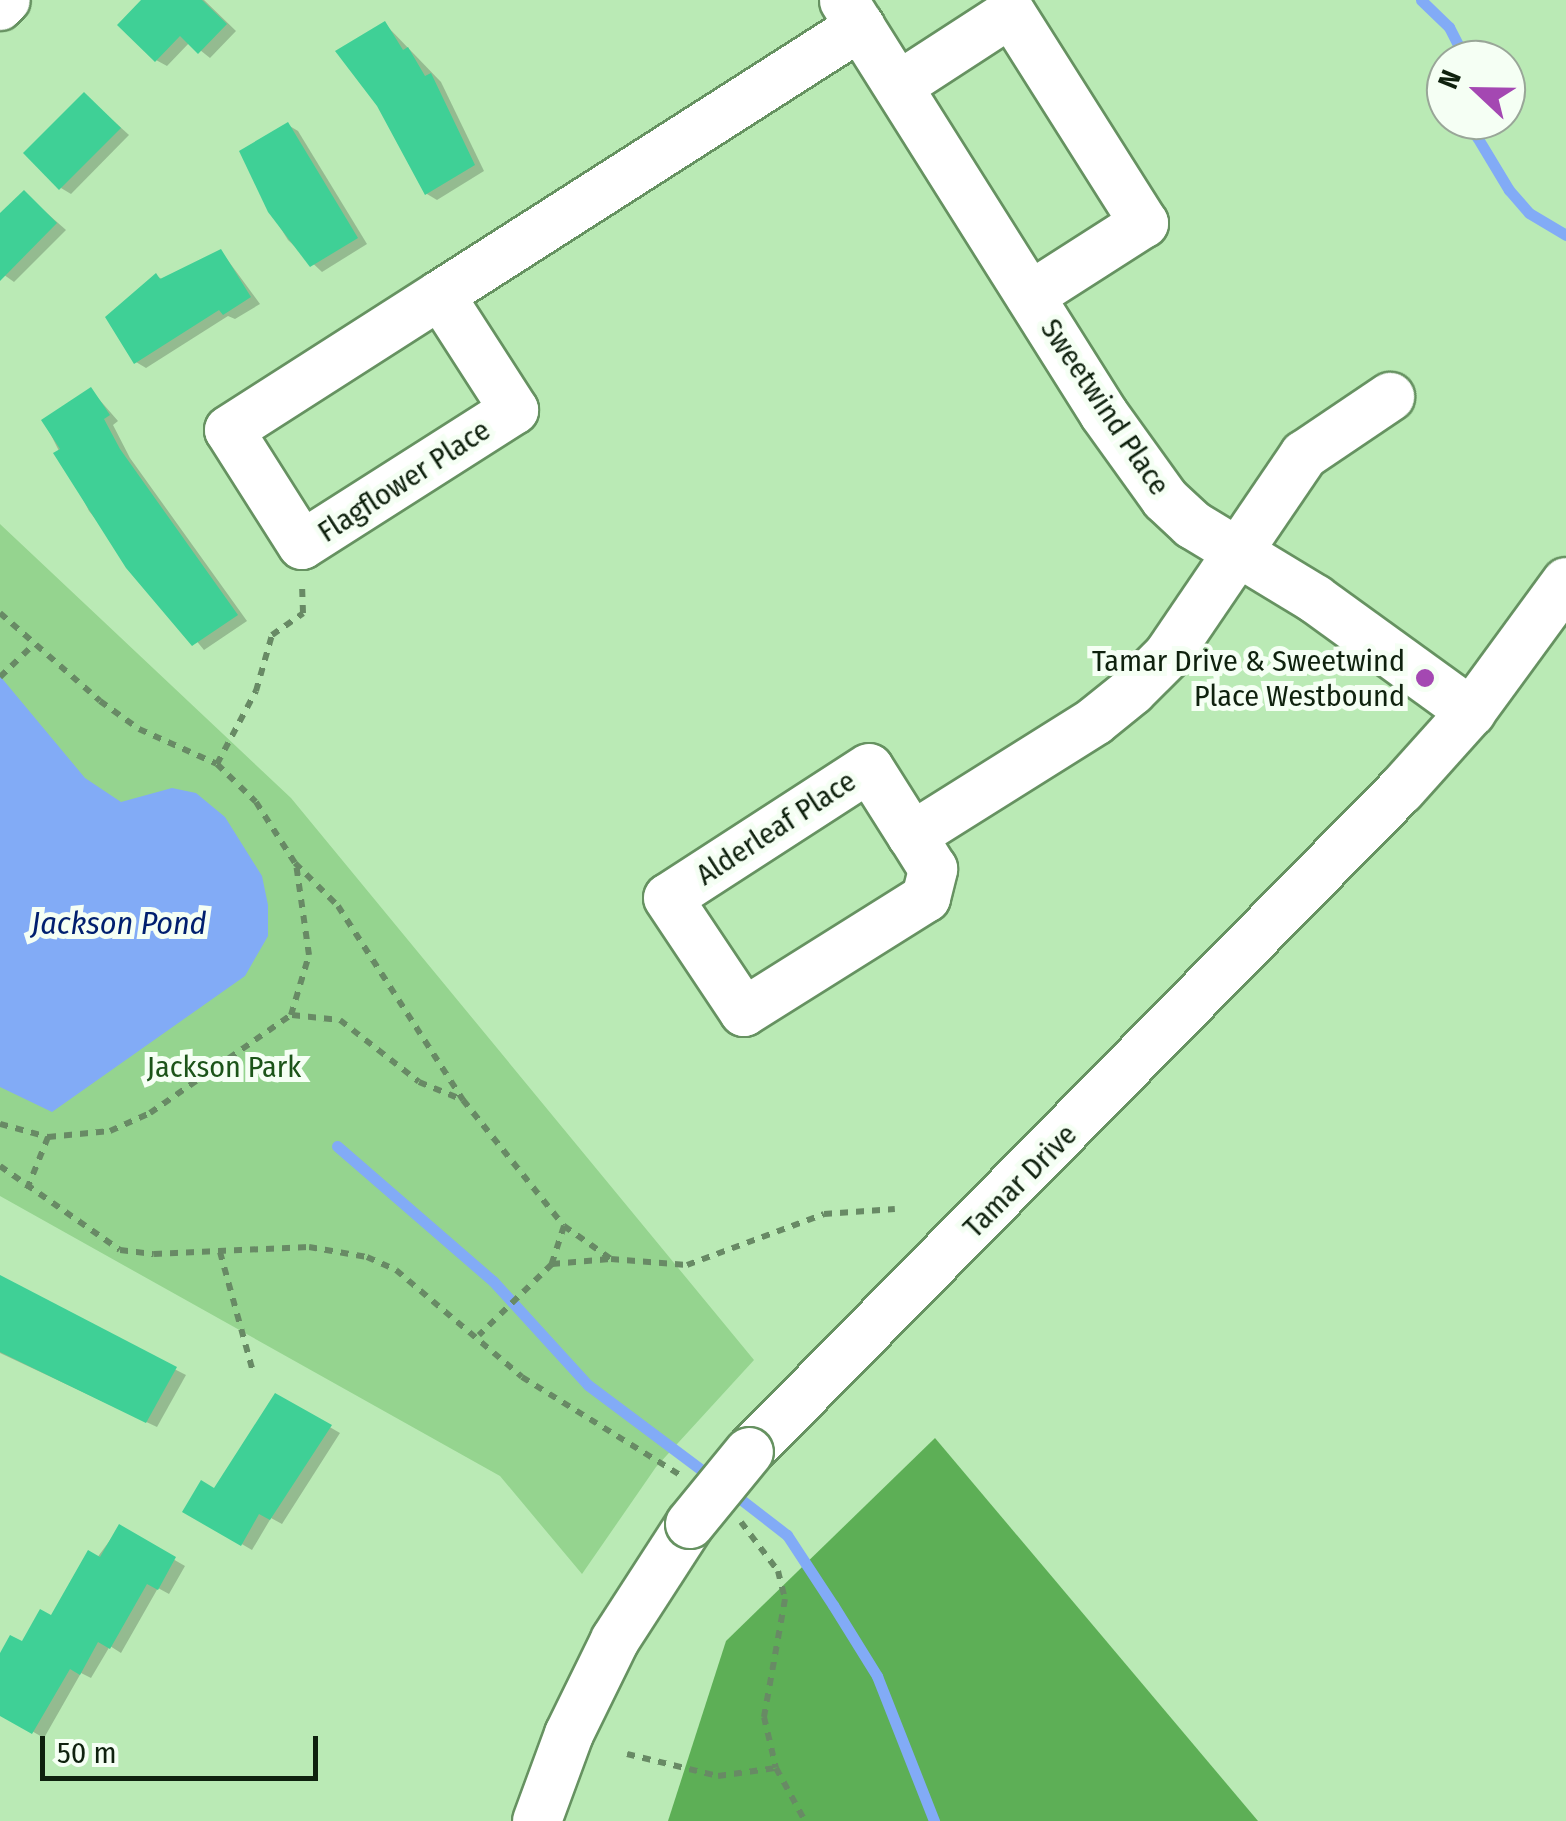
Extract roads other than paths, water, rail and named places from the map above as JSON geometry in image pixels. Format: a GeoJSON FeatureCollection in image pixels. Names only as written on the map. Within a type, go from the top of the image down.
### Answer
{"type":"FeatureCollection","features":[{"type":"Feature","properties":{"kind":"street"},"geometry":{"type":"LineString","coordinates":[[0,6],[6,0]]}},
{"type":"Feature","properties":{"kind":"street","name":"Sweetwind Place"},"geometry":{"type":"LineString","coordinates":[[852,13],[1030,296],[1165,499],[1238,554],[1315,599],[1471,712]]}},
{"type":"Feature","properties":{"kind":"street","name":"Flagflower Place"},"geometry":{"type":"LineString","coordinates":[[440,294],[514,410],[302,545],[230,430],[440,294],[852,13]]}},
{"type":"Feature","properties":{"kind":"street"},"geometry":{"type":"LineString","coordinates":[[900,85],[1012,13],[1144,222],[1030,296]]}},
{"type":"Feature","properties":{"kind":"street"},"geometry":{"type":"LineString","coordinates":[[912,836],[1132,691],[1168,655],[1304,455],[1390,397]]}},
{"type":"Feature","properties":{"kind":"street","name":"Tamar Drive"},"geometry":{"type":"LineString","coordinates":[[537,1821],[569,1734],[615,1640],[702,1506],[749,1452],[1060,1141],[1471,712],[1566,582]]}},
{"type":"Feature","properties":{"kind":"street","name":"Alderleaf Place"},"geometry":{"type":"LineString","coordinates":[[869,768],[912,836],[933,869],[926,898],[744,1012],[668,898],[869,768]]}},
{"type":"Feature","properties":{"kind":"water","name":"Jackson Pond"},"geometry":{"type":"Polygon","coordinates":[[[0,676],[85,778],[121,802],[172,788],[196,793],[225,817],[262,876],[268,905],[268,936],[245,976],[52,1112],[0,1087],[0,676]]]}},
{"type":"Feature","properties":{"kind":"waterway"},"geometry":{"type":"LineString","coordinates":[[1421,0],[1449,27],[1456,40]]}},
{"type":"Feature","properties":{"kind":"waterway"},"geometry":{"type":"LineString","coordinates":[[1479,140],[1509,190],[1529,213],[1566,235]]}},
{"type":"Feature","properties":{"kind":"waterway"},"geometry":{"type":"LineString","coordinates":[[337,1146],[493,1281],[588,1385],[715,1480]]}},
{"type":"Feature","properties":{"kind":"waterway"},"geometry":{"type":"LineString","coordinates":[[730,1491],[787,1535],[877,1676],[934,1821]]}},
{"type":"Feature","properties":{"kind":"place","name":"Tamar Drive & Sweetwind Place Westbound"},"geometry":{"type":"Point","coordinates":[1425,678]}},
{"type":"Feature","properties":{"kind":"park label","name":"Jackson Park"},"geometry":{"type":"Point","coordinates":[224,1067]}}]}
